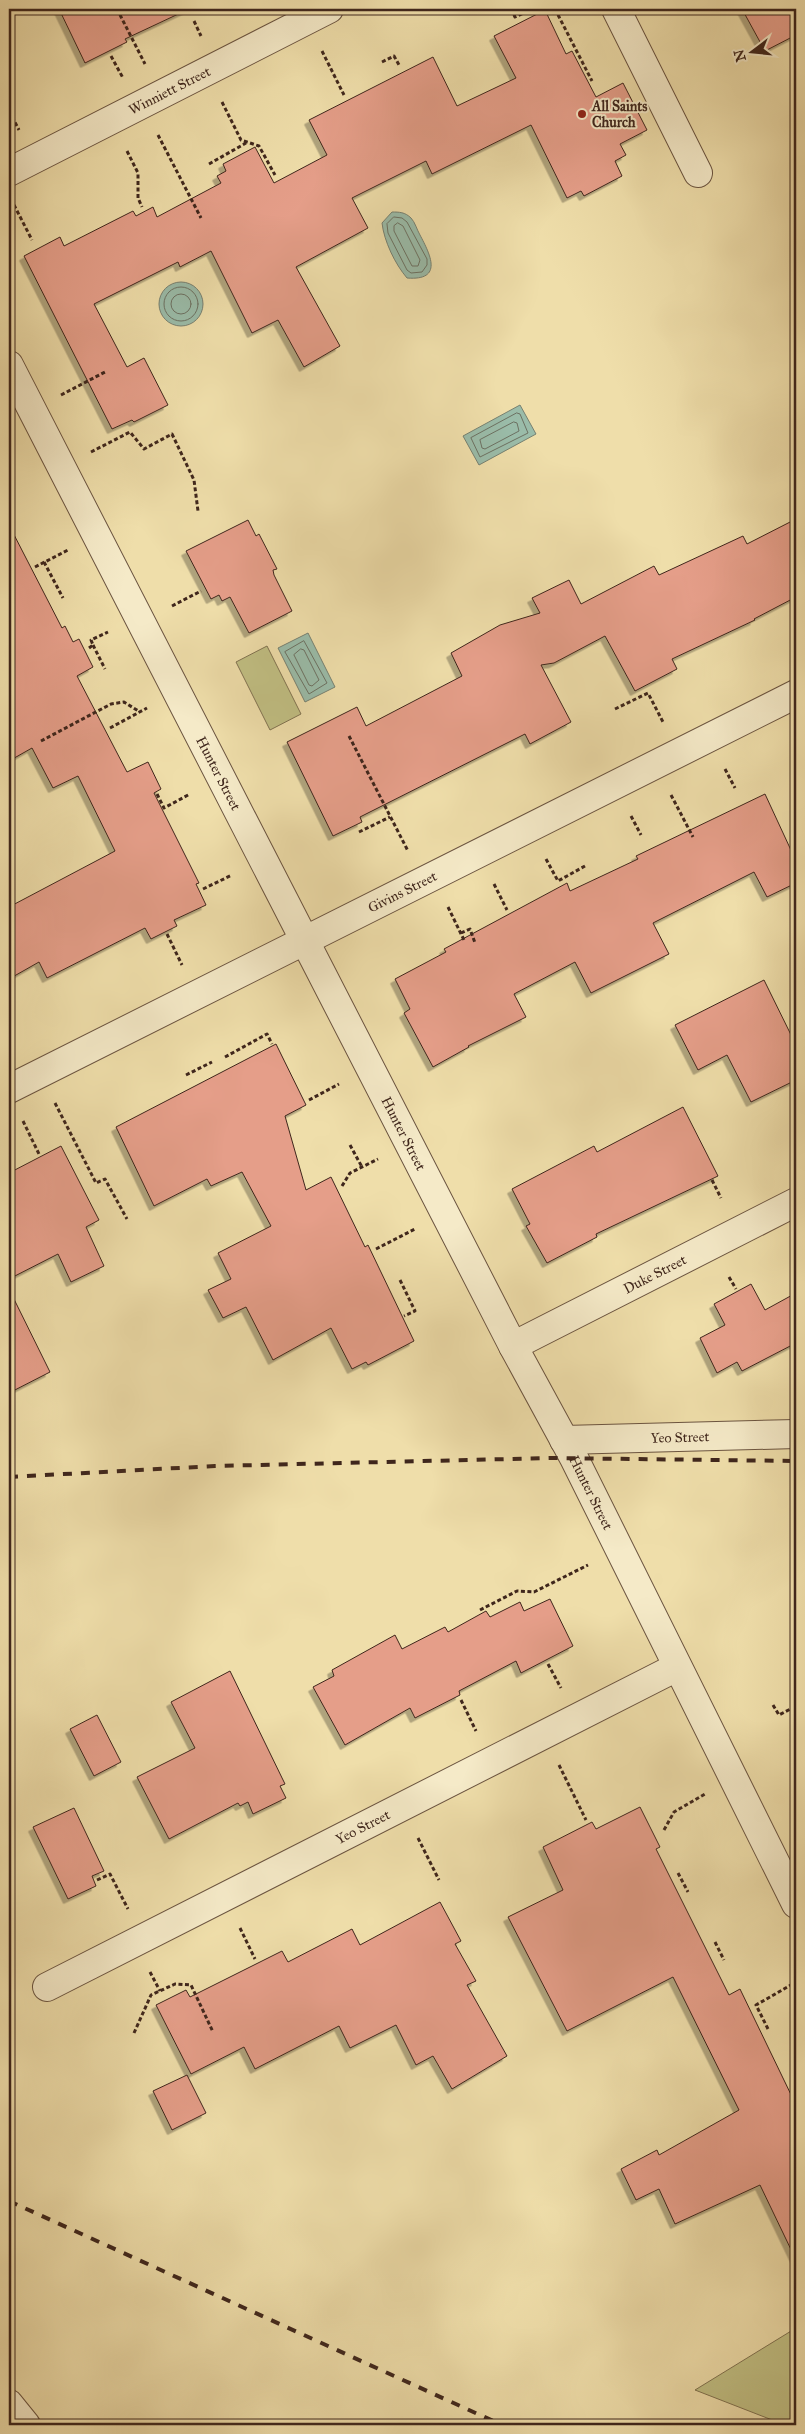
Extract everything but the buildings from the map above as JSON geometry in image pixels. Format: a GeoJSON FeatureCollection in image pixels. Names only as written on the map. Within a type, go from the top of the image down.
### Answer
{"type":"FeatureCollection","features":[{"type":"Feature","properties":{"kind":"street","name":"Winniett Street"},"geometry":{"type":"LineString","coordinates":[[9,172],[329,9]]}},
{"type":"Feature","properties":{"kind":"street"},"geometry":{"type":"LineString","coordinates":[[616,9],[698,173]]}},
{"type":"Feature","properties":{"kind":"street","name":"Hunter Street"},"geometry":{"type":"LineString","coordinates":[[9,365],[513,1346],[564,1440],[796,1904]]}},
{"type":"Feature","properties":{"kind":"street","name":"Givins Street"},"geometry":{"type":"LineString","coordinates":[[9,1089],[796,694]]}},
{"type":"Feature","properties":{"kind":"street","name":"Duke Street"},"geometry":{"type":"LineString","coordinates":[[513,1346],[796,1202]]}},
{"type":"Feature","properties":{"kind":"street","name":"Yeo Street"},"geometry":{"type":"LineString","coordinates":[[564,1440],[796,1434]]}},
{"type":"Feature","properties":{"kind":"street","name":"Yeo Street"},"geometry":{"type":"LineString","coordinates":[[47,1987],[677,1667]]}},
{"type":"Feature","properties":{"kind":"street"},"geometry":{"type":"LineString","coordinates":[[9,2404],[26,2425]]}},
{"type":"Feature","properties":{"kind":"path"},"geometry":{"type":"LineString","coordinates":[[118,9],[148,70]]}},
{"type":"Feature","properties":{"kind":"path"},"geometry":{"type":"LineString","coordinates":[[511,9],[515,17],[532,9]]}},
{"type":"Feature","properties":{"kind":"path"},"geometry":{"type":"LineString","coordinates":[[555,9],[592,81]]}},
{"type":"Feature","properties":{"kind":"path"},"geometry":{"type":"LineString","coordinates":[[194,21],[204,42]]}},
{"type":"Feature","properties":{"kind":"path"},"geometry":{"type":"LineString","coordinates":[[319,45],[344,95]]}},
{"type":"Feature","properties":{"kind":"path"},"geometry":{"type":"LineString","coordinates":[[111,56],[125,82]]}},
{"type":"Feature","properties":{"kind":"path"},"geometry":{"type":"LineString","coordinates":[[382,62],[394,56],[399,65]]}},
{"type":"Feature","properties":{"kind":"path"},"geometry":{"type":"LineString","coordinates":[[219,96],[241,140],[259,146],[275,174]]}},
{"type":"Feature","properties":{"kind":"path"},"geometry":{"type":"LineString","coordinates":[[11,100],[9,111],[22,135]]}},
{"type":"Feature","properties":{"kind":"path"},"geometry":{"type":"LineString","coordinates":[[154,128],[201,218]]}},
{"type":"Feature","properties":{"kind":"path"},"geometry":{"type":"LineString","coordinates":[[209,164],[247,142]]}},
{"type":"Feature","properties":{"kind":"path"},"geometry":{"type":"LineString","coordinates":[[124,145],[138,173],[138,198],[142,207]]}},
{"type":"Feature","properties":{"kind":"path"},"geometry":{"type":"LineString","coordinates":[[12,201],[32,240]]}},
{"type":"Feature","properties":{"kind":"path"},"geometry":{"type":"LineString","coordinates":[[59,396],[105,372]]}},
{"type":"Feature","properties":{"kind":"path"},"geometry":{"type":"LineString","coordinates":[[88,453],[130,432],[144,449],[172,434],[194,480],[198,511]]}},
{"type":"Feature","properties":{"kind":"path"},"geometry":{"type":"LineString","coordinates":[[35,567],[75,546]]}},
{"type":"Feature","properties":{"kind":"path"},"geometry":{"type":"LineString","coordinates":[[44,562],[63,598]]}},
{"type":"Feature","properties":{"kind":"path"},"geometry":{"type":"LineString","coordinates":[[168,608],[200,592]]}},
{"type":"Feature","properties":{"kind":"path"},"geometry":{"type":"LineString","coordinates":[[105,669],[91,640],[116,628]]}},
{"type":"Feature","properties":{"kind":"path"},"geometry":{"type":"LineString","coordinates":[[89,648],[93,645]]}},
{"type":"Feature","properties":{"kind":"path"},"geometry":{"type":"LineString","coordinates":[[615,709],[648,693],[666,727]]}},
{"type":"Feature","properties":{"kind":"path"},"geometry":{"type":"LineString","coordinates":[[41,741],[111,704],[124,702],[140,712]]}},
{"type":"Feature","properties":{"kind":"path"},"geometry":{"type":"LineString","coordinates":[[110,728],[156,704]]}},
{"type":"Feature","properties":{"kind":"path"},"geometry":{"type":"LineString","coordinates":[[349,736],[412,857]]}},
{"type":"Feature","properties":{"kind":"path"},"geometry":{"type":"LineString","coordinates":[[724,765],[735,788]]}},
{"type":"Feature","properties":{"kind":"path"},"geometry":{"type":"LineString","coordinates":[[157,794],[164,808],[199,790]]}},
{"type":"Feature","properties":{"kind":"path"},"geometry":{"type":"LineString","coordinates":[[670,794],[692,837]]}},
{"type":"Feature","properties":{"kind":"path"},"geometry":{"type":"LineString","coordinates":[[629,813],[641,835]]}},
{"type":"Feature","properties":{"kind":"path"},"geometry":{"type":"LineString","coordinates":[[359,832],[391,817]]}},
{"type":"Feature","properties":{"kind":"path"},"geometry":{"type":"LineString","coordinates":[[545,857],[558,881],[586,866]]}},
{"type":"Feature","properties":{"kind":"path"},"geometry":{"type":"LineString","coordinates":[[203,889],[240,872]]}},
{"type":"Feature","properties":{"kind":"path"},"geometry":{"type":"LineString","coordinates":[[489,876],[507,910]]}},
{"type":"Feature","properties":{"kind":"path"},"geometry":{"type":"LineString","coordinates":[[444,898],[464,940]]}},
{"type":"Feature","properties":{"kind":"path"},"geometry":{"type":"LineString","coordinates":[[461,933],[470,929],[476,943]]}},
{"type":"Feature","properties":{"kind":"path"},"geometry":{"type":"LineString","coordinates":[[167,934],[185,971]]}},
{"type":"Feature","properties":{"kind":"path"},"geometry":{"type":"LineString","coordinates":[[225,1057],[266,1034],[272,1044]]}},
{"type":"Feature","properties":{"kind":"path"},"geometry":{"type":"LineString","coordinates":[[186,1075],[212,1062]]}},
{"type":"Feature","properties":{"kind":"path"},"geometry":{"type":"LineString","coordinates":[[309,1100],[346,1080]]}},
{"type":"Feature","properties":{"kind":"path"},"geometry":{"type":"LineString","coordinates":[[53,1099],[96,1184],[105,1178],[126,1219]]}},
{"type":"Feature","properties":{"kind":"path"},"geometry":{"type":"LineString","coordinates":[[21,1116],[39,1154]]}},
{"type":"Feature","properties":{"kind":"path"},"geometry":{"type":"LineString","coordinates":[[350,1145],[362,1167]]}},
{"type":"Feature","properties":{"kind":"path"},"geometry":{"type":"LineString","coordinates":[[342,1186],[350,1173],[385,1155]]}},
{"type":"Feature","properties":{"kind":"path"},"geometry":{"type":"LineString","coordinates":[[712,1180],[722,1198]]}},
{"type":"Feature","properties":{"kind":"path"},"geometry":{"type":"LineString","coordinates":[[376,1249],[420,1226]]}},
{"type":"Feature","properties":{"kind":"path"},"geometry":{"type":"LineString","coordinates":[[729,1277],[736,1288]]}},
{"type":"Feature","properties":{"kind":"path"},"geometry":{"type":"LineString","coordinates":[[400,1280],[415,1310],[404,1316]]}},
{"type":"Feature","properties":{"kind":"path"},"geometry":{"type":"LineString","coordinates":[[480,1610],[517,1591],[534,1592],[593,1562]]}},
{"type":"Feature","properties":{"kind":"path"},"geometry":{"type":"LineString","coordinates":[[548,1664],[564,1692]]}},
{"type":"Feature","properties":{"kind":"path"},"geometry":{"type":"LineString","coordinates":[[461,1700],[478,1736]]}},
{"type":"Feature","properties":{"kind":"path"},"geometry":{"type":"LineString","coordinates":[[773,1705],[779,1715],[796,1706]]}},
{"type":"Feature","properties":{"kind":"path"},"geometry":{"type":"LineString","coordinates":[[556,1757],[586,1820]]}},
{"type":"Feature","properties":{"kind":"path"},"geometry":{"type":"LineString","coordinates":[[664,1830],[674,1812],[710,1792]]}},
{"type":"Feature","properties":{"kind":"path"},"geometry":{"type":"LineString","coordinates":[[414,1830],[439,1880]]}},
{"type":"Feature","properties":{"kind":"path"},"geometry":{"type":"LineString","coordinates":[[678,1873],[688,1892]]}},
{"type":"Feature","properties":{"kind":"path"},"geometry":{"type":"LineString","coordinates":[[97,1880],[110,1874],[130,1913]]}},
{"type":"Feature","properties":{"kind":"path"},"geometry":{"type":"LineString","coordinates":[[237,1921],[255,1958]]}},
{"type":"Feature","properties":{"kind":"path"},"geometry":{"type":"LineString","coordinates":[[714,1942],[724,1960]]}},
{"type":"Feature","properties":{"kind":"path"},"geometry":{"type":"LineString","coordinates":[[147,1965],[160,1991]]}},
{"type":"Feature","properties":{"kind":"path"},"geometry":{"type":"LineString","coordinates":[[768,2029],[756,2004],[796,1982]]}},
{"type":"Feature","properties":{"kind":"path"},"geometry":{"type":"LineString","coordinates":[[134,2033],[150,1995],[175,1984],[191,1985],[213,2032]]}},
{"type":"Feature","properties":{"kind":"shaded area"},"geometry":{"type":"Polygon","coordinates":[[[267,646],[301,714],[270,730],[236,662],[267,646]]]}},
{"type":"Feature","properties":{"kind":"shaded area"},"geometry":{"type":"Polygon","coordinates":[[[796,2328],[796,2425],[785,2425],[695,2390],[796,2328]]]}},
{"type":"Feature","properties":{"kind":"water"},"geometry":{"type":"Polygon","coordinates":[[[392,212],[404,213],[414,222],[430,258],[430,271],[426,275],[419,278],[407,278],[394,259],[385,237],[382,223],[392,212]]]}},
{"type":"Feature","properties":{"kind":"water"},"geometry":{"type":"Polygon","coordinates":[[[181,282],[193,286],[199,292],[203,304],[199,316],[193,322],[181,326],[169,322],[163,316],[159,304],[163,292],[169,286],[181,282]]]}},
{"type":"Feature","properties":{"kind":"water"},"geometry":{"type":"Polygon","coordinates":[[[520,405],[536,434],[479,465],[463,436],[520,405]]]}},
{"type":"Feature","properties":{"kind":"water"},"geometry":{"type":"Polygon","coordinates":[[[308,633],[335,687],[305,702],[278,648],[308,633]]]}},
{"type":"Feature","properties":{"kind":"railway"},"geometry":{"type":"LineString","coordinates":[[9,1477],[215,1466],[551,1458],[796,1461]]}},
{"type":"Feature","properties":{"kind":"railway"},"geometry":{"type":"LineString","coordinates":[[9,2201],[502,2425]]}},
{"type":"Feature","properties":{"kind":"place","name":"All Saints Church"},"geometry":{"type":"Point","coordinates":[582,114]}}]}
